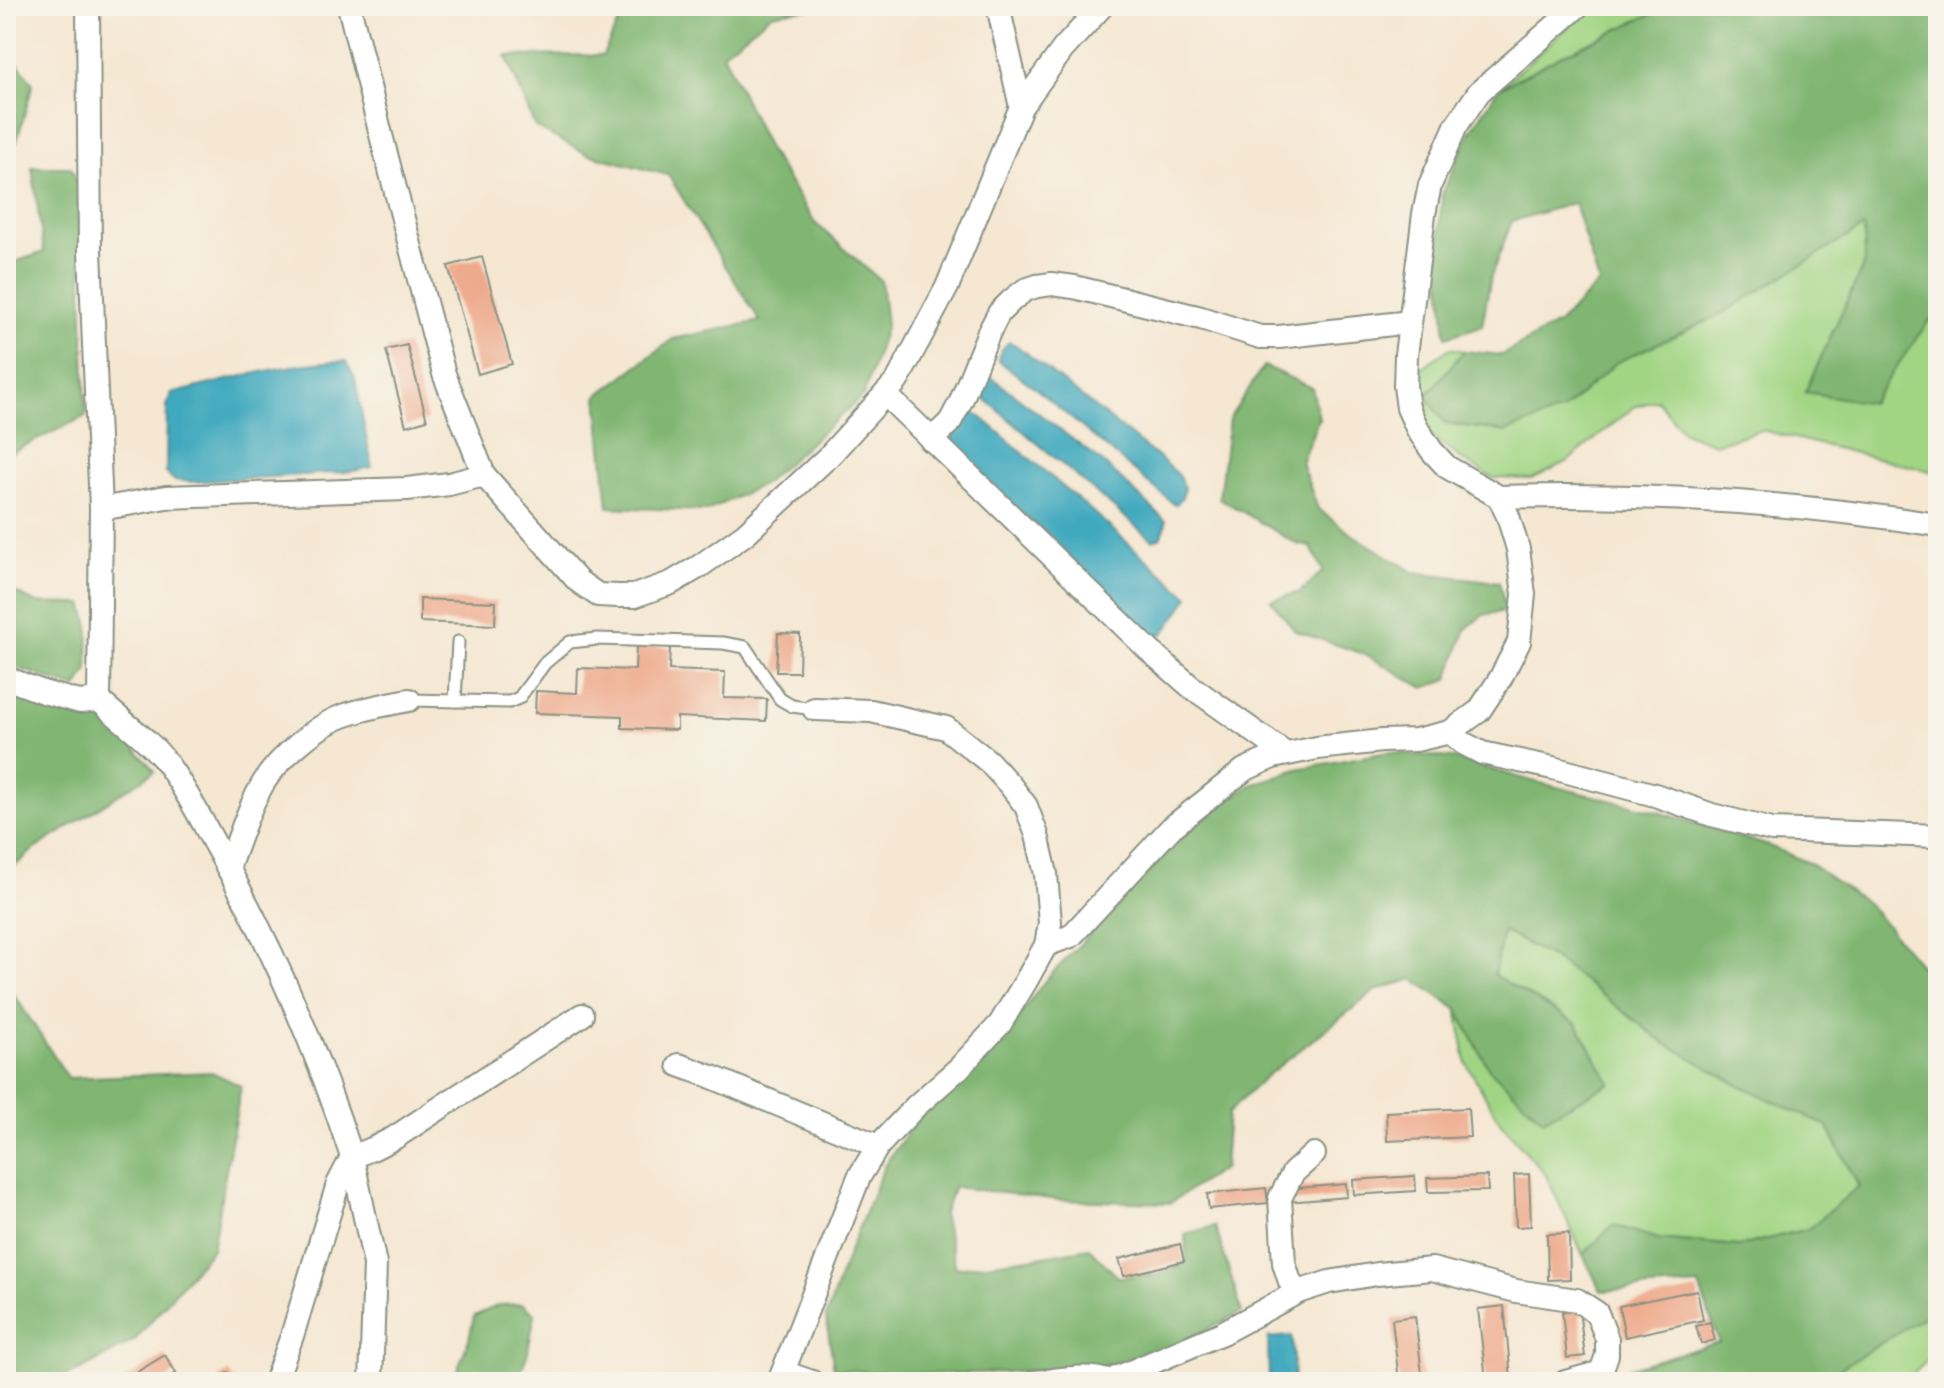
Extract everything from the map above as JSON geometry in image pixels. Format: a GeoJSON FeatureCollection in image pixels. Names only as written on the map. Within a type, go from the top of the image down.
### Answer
{"type":"FeatureCollection","features":[{"type":"Feature","properties":{"kind":"street"},"geometry":{"type":"LineString","coordinates":[[88,6],[90,251],[101,509],[99,700]]}},
{"type":"Feature","properties":{"kind":"street"},"geometry":{"type":"LineString","coordinates":[[349,6],[444,374],[484,475],[578,581],[598,595],[634,596],[671,583],[745,534],[829,456],[897,381],[947,287],[1021,107],[1063,49],[1102,6]]}},
{"type":"Feature","properties":{"kind":"street"},"geometry":{"type":"LineString","coordinates":[[998,6],[1021,107]]}},
{"type":"Feature","properties":{"kind":"street"},"geometry":{"type":"LineString","coordinates":[[1578,6],[1479,92],[1456,126],[1430,185],[1410,322],[1405,386],[1408,408],[1432,451],[1447,467],[1499,497],[1562,495],[1741,501],[1938,525]]}},
{"type":"Feature","properties":{"kind":"street"},"geometry":{"type":"LineString","coordinates":[[931,440],[950,422],[999,313],[1025,290],[1037,286],[1052,284],[1074,287],[1201,318],[1260,337],[1410,322]]}},
{"type":"Feature","properties":{"kind":"street"},"geometry":{"type":"LineString","coordinates":[[885,394],[1149,650],[1190,686],[1286,754]]}},
{"type":"Feature","properties":{"kind":"street"},"geometry":{"type":"LineString","coordinates":[[101,509],[166,497],[407,489],[449,484],[484,475]]}},
{"type":"Feature","properties":{"kind":"street"},"geometry":{"type":"LineString","coordinates":[[1046,945],[1071,936],[1171,828],[1244,770],[1273,757],[1317,748],[1416,740],[1450,732],[1479,711],[1519,642],[1524,594],[1518,549],[1499,497]]}},
{"type":"Feature","properties":{"kind":"street"},"geometry":{"type":"LineString","coordinates":[[6,678],[80,702],[99,700],[165,760],[241,890],[293,998],[330,1090],[352,1157],[375,1264],[371,1382]]}},
{"type":"Feature","properties":{"kind":"street"},"geometry":{"type":"LineString","coordinates":[[228,868],[264,782],[285,756],[339,717],[409,700]]}},
{"type":"Feature","properties":{"kind":"street"},"geometry":{"type":"LineString","coordinates":[[812,1382],[781,1377],[859,1177],[878,1146],[1000,1024],[1046,945],[1050,923],[1046,874],[1026,806],[988,761],[946,728],[871,711],[814,709]]}},
{"type":"Feature","properties":{"kind":"street"},"geometry":{"type":"LineString","coordinates":[[1450,732],[1482,753],[1655,795],[1712,815],[1772,830],[1938,836]]}},
{"type":"Feature","properties":{"kind":"street"},"geometry":{"type":"LineString","coordinates":[[275,1382],[338,1184],[352,1157],[394,1138],[582,1015]]}},
{"type":"Feature","properties":{"kind":"street"},"geometry":{"type":"LineString","coordinates":[[679,1065],[878,1146]]}},
{"type":"Feature","properties":{"kind":"street"},"geometry":{"type":"LineString","coordinates":[[1298,1292],[1290,1282],[1284,1263],[1280,1198],[1293,1173],[1314,1154]]}},
{"type":"Feature","properties":{"kind":"street"},"geometry":{"type":"LineString","coordinates":[[1035,1382],[1098,1378],[1110,1382],[1222,1333],[1298,1292],[1329,1282],[1432,1269],[1516,1291],[1577,1300],[1597,1313],[1607,1339],[1607,1355],[1601,1372],[1565,1382]]}},
{"type":"Feature","properties":{"kind":"lane"},"geometry":{"type":"LineString","coordinates":[[409,700],[509,702],[519,698],[545,663],[570,642],[598,639],[723,643],[745,647],[780,699],[792,706],[814,709]]}},
{"type":"Feature","properties":{"kind":"lane"},"geometry":{"type":"LineString","coordinates":[[455,701],[458,642]]}},
{"type":"Feature","properties":{"kind":"green space"},"geometry":{"type":"Polygon","coordinates":[[[626,6],[824,6],[772,14],[723,53],[767,147],[815,223],[881,281],[886,325],[864,395],[764,484],[707,511],[608,507],[597,396],[673,339],[760,321],[668,175],[587,154],[535,127],[506,56],[603,55],[626,6]]]}},
{"type":"Feature","properties":{"kind":"green space"},"geometry":{"type":"Polygon","coordinates":[[[1596,6],[1669,6],[1564,54],[1498,89],[1567,28],[1596,6]]]}},
{"type":"Feature","properties":{"kind":"green space"},"geometry":{"type":"Polygon","coordinates":[[[1669,6],[1938,6],[1938,312],[1871,403],[1805,392],[1865,262],[1864,227],[1716,317],[1617,362],[1563,410],[1506,432],[1445,423],[1426,396],[1464,351],[1502,355],[1559,323],[1599,283],[1574,203],[1512,221],[1491,276],[1482,326],[1446,337],[1438,247],[1442,194],[1470,133],[1498,89],[1564,54],[1669,6]]]}},
{"type":"Feature","properties":{"kind":"green space"},"geometry":{"type":"Polygon","coordinates":[[[6,47],[33,84],[16,144],[6,149],[6,47]]]}},
{"type":"Feature","properties":{"kind":"green space"},"geometry":{"type":"Polygon","coordinates":[[[32,167],[71,167],[79,187],[86,416],[6,455],[6,265],[44,252],[32,167]]]}},
{"type":"Feature","properties":{"kind":"green space"},"geometry":{"type":"Polygon","coordinates":[[[1865,226],[1865,262],[1806,392],[1928,322],[1938,312],[1938,473],[1761,430],[1715,444],[1683,432],[1657,400],[1634,407],[1567,462],[1532,479],[1493,478],[1431,436],[1417,409],[1417,371],[1450,348],[1464,351],[1426,396],[1563,410],[1616,362],[1716,317],[1865,226]]]}},
{"type":"Feature","properties":{"kind":"green space"},"geometry":{"type":"Polygon","coordinates":[[[1264,366],[1312,388],[1319,418],[1301,462],[1318,509],[1413,572],[1499,582],[1506,611],[1483,615],[1466,629],[1448,679],[1424,688],[1364,654],[1295,631],[1271,600],[1300,592],[1323,571],[1311,547],[1297,544],[1219,498],[1229,419],[1264,366]]]}},
{"type":"Feature","properties":{"kind":"green space"},"geometry":{"type":"Polygon","coordinates":[[[6,588],[37,603],[83,604],[89,625],[88,670],[77,688],[9,665],[6,655],[6,588]]]}},
{"type":"Feature","properties":{"kind":"green space"},"geometry":{"type":"Polygon","coordinates":[[[21,698],[75,716],[95,711],[126,738],[155,771],[33,850],[6,874],[6,710],[21,698]]]}},
{"type":"Feature","properties":{"kind":"green space"},"geometry":{"type":"Polygon","coordinates":[[[1388,752],[1451,758],[1655,811],[1769,846],[1809,863],[1868,904],[1932,979],[1938,975],[1938,1308],[1844,1366],[1825,1382],[1604,1382],[1610,1374],[1719,1342],[1699,1285],[1601,1291],[1583,1255],[1613,1225],[1658,1239],[1739,1246],[1808,1229],[1859,1186],[1827,1126],[1737,1084],[1663,1042],[1557,960],[1503,931],[1494,975],[1577,1024],[1610,1083],[1543,1120],[1489,1069],[1457,1009],[1413,979],[1375,991],[1264,1078],[1228,1113],[1224,1168],[1170,1203],[1060,1200],[954,1187],[943,1214],[956,1268],[1089,1248],[1118,1277],[1159,1275],[1187,1262],[1185,1234],[1215,1226],[1242,1312],[1154,1353],[1100,1366],[957,1374],[834,1369],[826,1317],[885,1164],[922,1113],[1006,1033],[1045,981],[1197,822],[1249,786],[1297,769],[1388,752]]]}},
{"type":"Feature","properties":{"kind":"green space"},"geometry":{"type":"Polygon","coordinates":[[[1502,931],[1557,960],[1663,1042],[1737,1084],[1827,1126],[1859,1187],[1808,1229],[1739,1246],[1658,1239],[1613,1225],[1583,1255],[1546,1175],[1501,1123],[1466,1063],[1457,1009],[1489,1069],[1577,1024],[1494,975],[1502,931]]]}},
{"type":"Feature","properties":{"kind":"green space"},"geometry":{"type":"Polygon","coordinates":[[[6,982],[68,1078],[212,1072],[241,1086],[212,1249],[135,1340],[83,1369],[49,1382],[6,1382],[6,982]]]}},
{"type":"Feature","properties":{"kind":"green space"},"geometry":{"type":"Polygon","coordinates":[[[523,1304],[535,1314],[527,1356],[516,1382],[453,1382],[474,1316],[499,1305],[523,1304]]]}},
{"type":"Feature","properties":{"kind":"green space"},"geometry":{"type":"Polygon","coordinates":[[[1938,1308],[1938,1351],[1904,1382],[1825,1382],[1844,1366],[1938,1308]]]}},
{"type":"Feature","properties":{"kind":"water"},"geometry":{"type":"Polygon","coordinates":[[[1009,342],[1169,466],[1183,485],[1180,500],[1175,505],[1000,362],[999,355],[1009,342]]]}},
{"type":"Feature","properties":{"kind":"water"},"geometry":{"type":"Polygon","coordinates":[[[346,361],[355,378],[372,467],[349,472],[192,482],[174,480],[166,473],[167,404],[171,394],[281,368],[346,361]]]}},
{"type":"Feature","properties":{"kind":"water"},"geometry":{"type":"Polygon","coordinates":[[[990,376],[1102,462],[1166,521],[1160,538],[1152,540],[979,394],[990,376]]]}},
{"type":"Feature","properties":{"kind":"water"},"geometry":{"type":"Polygon","coordinates":[[[974,413],[1189,597],[1164,633],[1152,636],[951,446],[956,431],[974,413]]]}},
{"type":"Feature","properties":{"kind":"water"},"geometry":{"type":"Polygon","coordinates":[[[1292,1336],[1294,1382],[1269,1382],[1268,1338],[1292,1336]]]}},
{"type":"Feature","properties":{"kind":"building"},"geometry":{"type":"Polygon","coordinates":[[[482,257],[512,364],[478,374],[448,266],[482,257]]]}},
{"type":"Feature","properties":{"kind":"building"},"geometry":{"type":"Polygon","coordinates":[[[407,345],[427,420],[406,426],[386,350],[407,345]]]}},
{"type":"Feature","properties":{"kind":"building"},"geometry":{"type":"Polygon","coordinates":[[[420,599],[496,602],[495,625],[420,622],[420,599]]]}},
{"type":"Feature","properties":{"kind":"building"},"geometry":{"type":"Polygon","coordinates":[[[778,633],[800,634],[799,672],[776,672],[778,633]]]}},
{"type":"Feature","properties":{"kind":"building"},"geometry":{"type":"Polygon","coordinates":[[[636,646],[670,647],[669,670],[725,672],[724,698],[767,699],[766,721],[677,717],[677,730],[622,728],[622,716],[535,713],[536,691],[577,693],[578,668],[635,670],[636,646]]]}},
{"type":"Feature","properties":{"kind":"building"},"geometry":{"type":"Polygon","coordinates":[[[1468,1108],[1470,1137],[1387,1141],[1386,1112],[1468,1108]]]}},
{"type":"Feature","properties":{"kind":"building"},"geometry":{"type":"Polygon","coordinates":[[[1529,1174],[1531,1226],[1516,1227],[1514,1175],[1529,1174]]]}},
{"type":"Feature","properties":{"kind":"building"},"geometry":{"type":"Polygon","coordinates":[[[1415,1176],[1416,1191],[1354,1195],[1353,1180],[1415,1176]]]}},
{"type":"Feature","properties":{"kind":"building"},"geometry":{"type":"Polygon","coordinates":[[[1487,1176],[1488,1191],[1428,1192],[1427,1178],[1487,1176]]]}},
{"type":"Feature","properties":{"kind":"building"},"geometry":{"type":"Polygon","coordinates":[[[1346,1184],[1347,1197],[1287,1202],[1286,1189],[1346,1184]]]}},
{"type":"Feature","properties":{"kind":"building"},"geometry":{"type":"Polygon","coordinates":[[[1266,1188],[1268,1203],[1209,1209],[1207,1194],[1266,1188]]]}},
{"type":"Feature","properties":{"kind":"building"},"geometry":{"type":"Polygon","coordinates":[[[1569,1233],[1570,1279],[1548,1280],[1547,1234],[1569,1233]]]}},
{"type":"Feature","properties":{"kind":"building"},"geometry":{"type":"Polygon","coordinates":[[[1180,1244],[1184,1261],[1124,1276],[1119,1259],[1180,1244]]]}},
{"type":"Feature","properties":{"kind":"building"},"geometry":{"type":"Polygon","coordinates":[[[1697,1290],[1703,1320],[1625,1337],[1619,1306],[1697,1290]]]}},
{"type":"Feature","properties":{"kind":"building"},"geometry":{"type":"Polygon","coordinates":[[[1504,1306],[1511,1378],[1486,1380],[1478,1309],[1504,1306]]]}},
{"type":"Feature","properties":{"kind":"building"},"geometry":{"type":"Polygon","coordinates":[[[1579,1310],[1585,1356],[1567,1358],[1562,1312],[1579,1310]]]}},
{"type":"Feature","properties":{"kind":"building"},"geometry":{"type":"Polygon","coordinates":[[[1415,1316],[1423,1382],[1399,1382],[1392,1319],[1415,1316]]]}},
{"type":"Feature","properties":{"kind":"building"},"geometry":{"type":"Polygon","coordinates":[[[1710,1322],[1715,1340],[1701,1344],[1696,1326],[1710,1322]]]}},
{"type":"Feature","properties":{"kind":"building"},"geometry":{"type":"Polygon","coordinates":[[[165,1355],[176,1373],[162,1382],[121,1382],[165,1355]]]}},
{"type":"Feature","properties":{"kind":"building"},"geometry":{"type":"Polygon","coordinates":[[[228,1372],[235,1382],[213,1382],[228,1372]]]}}]}
